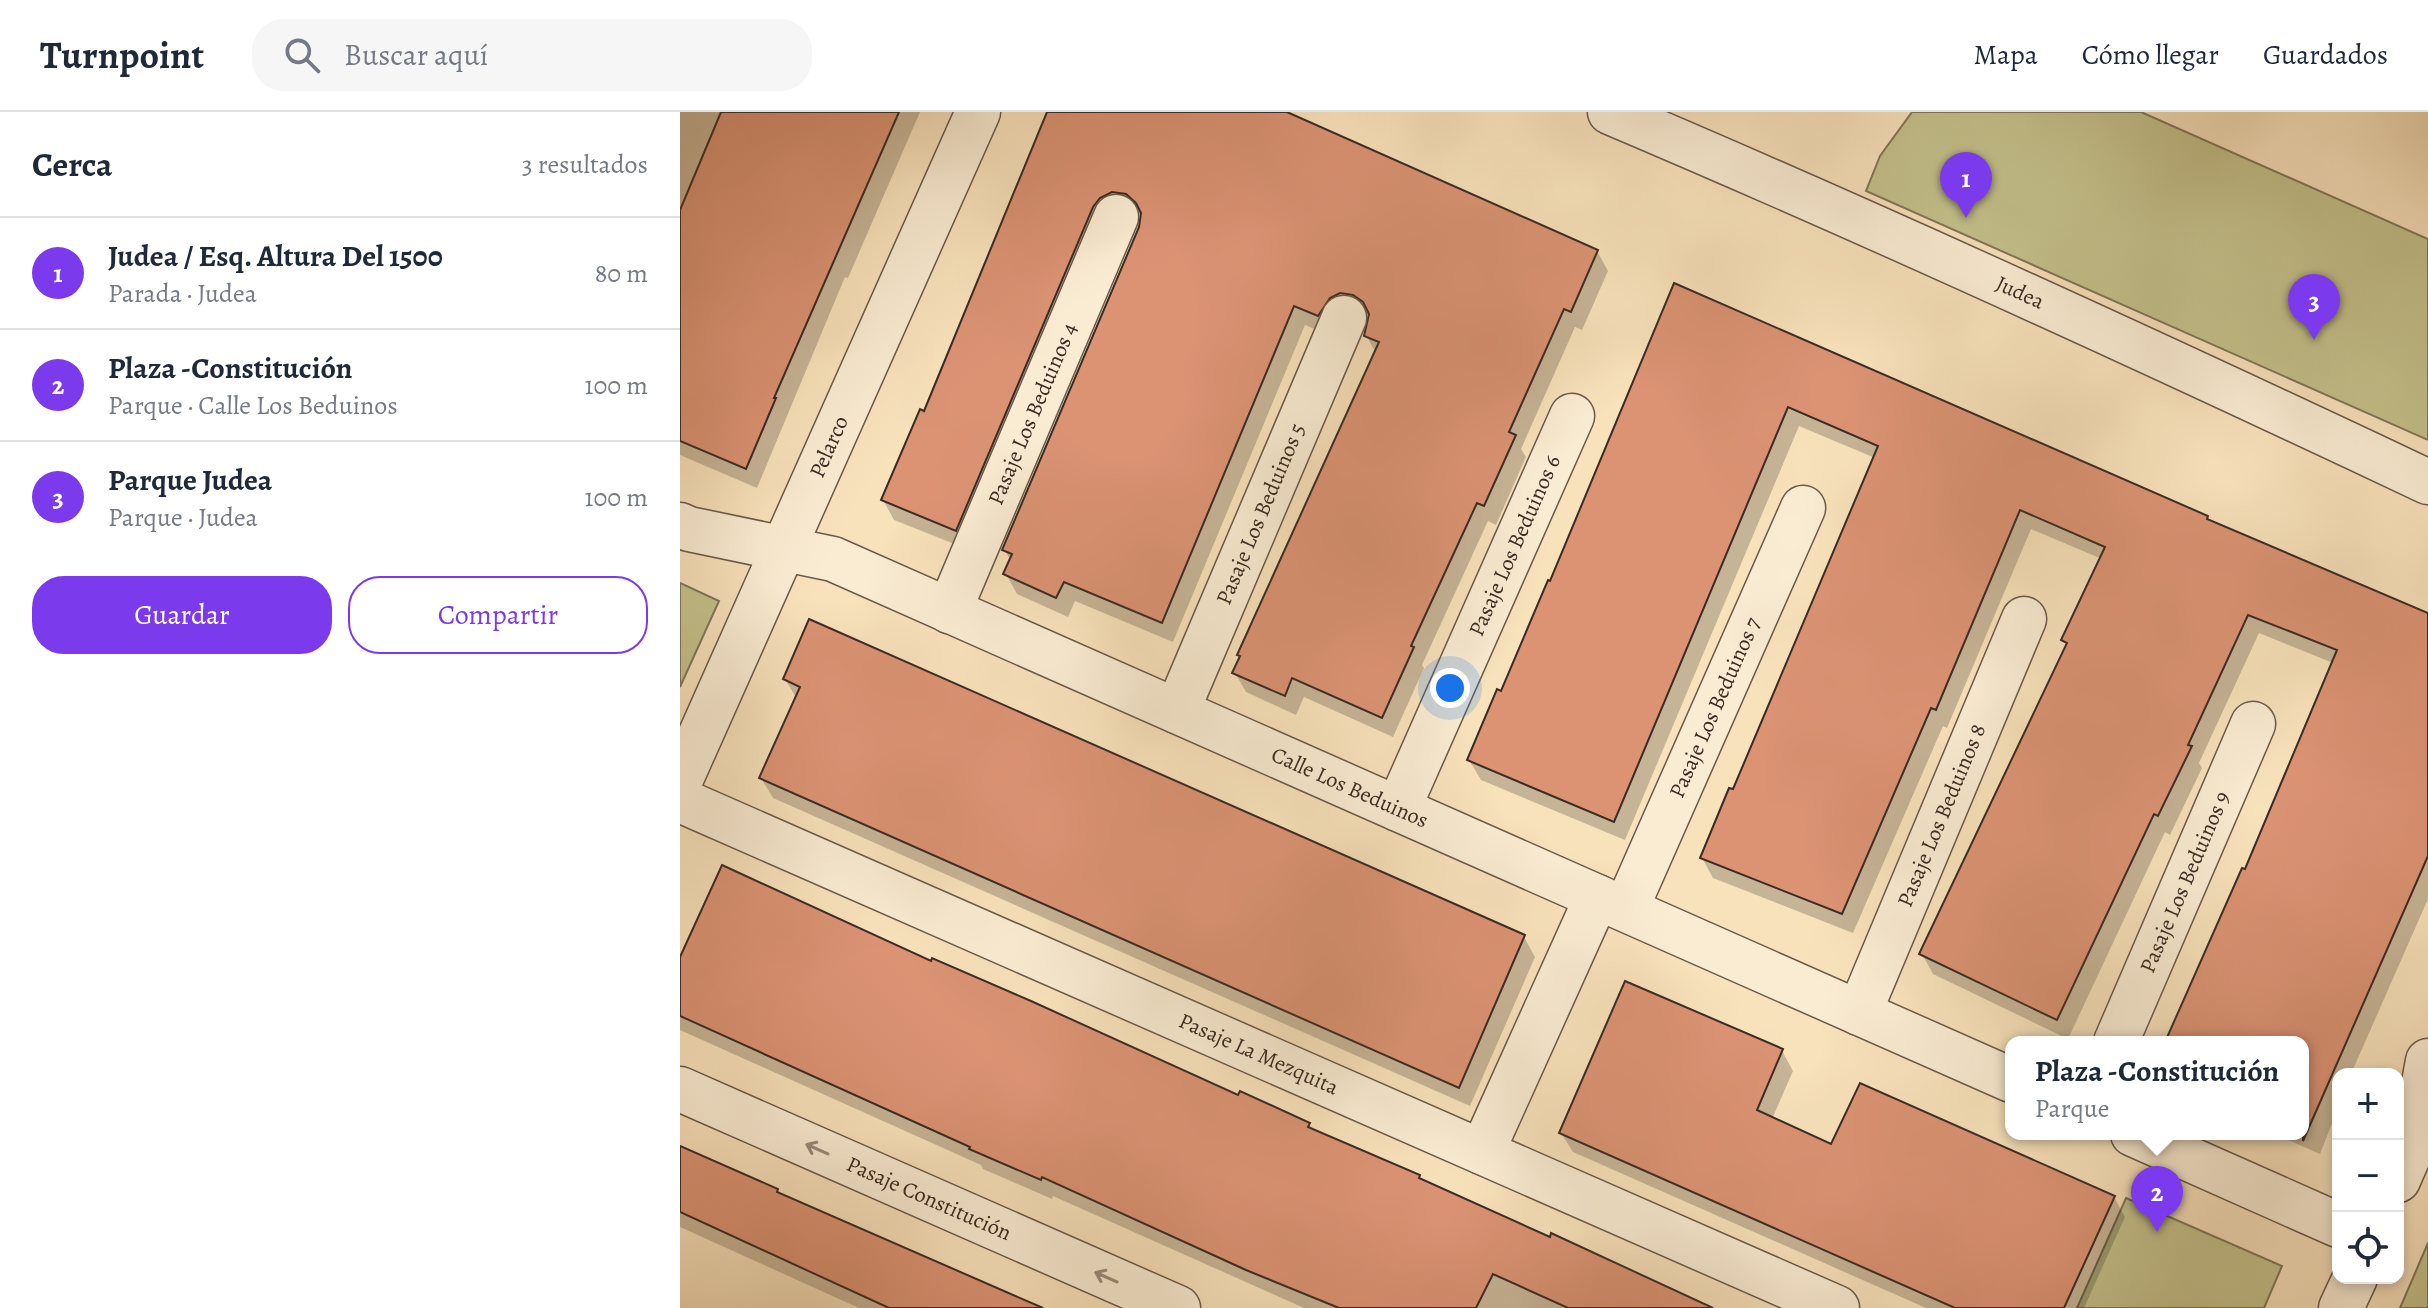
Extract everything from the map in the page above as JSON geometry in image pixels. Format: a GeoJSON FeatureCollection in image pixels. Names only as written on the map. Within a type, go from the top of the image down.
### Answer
{"type":"FeatureCollection","features":[{"type":"Feature","properties":{"kind":"street","name":"Pelarco"},"geometry":{"type":"LineString","coordinates":[[680,781],[978,112]]}},
{"type":"Feature","properties":{"kind":"street","name":"Judea"},"geometry":{"type":"LineString","coordinates":[[1610,112],[1883,230],[2428,482]]}},
{"type":"Feature","properties":{"kind":"street","name":"Pasaje Los Beduinos 4"},"geometry":{"type":"LineString","coordinates":[[949,611],[1116,217]]}},
{"type":"Feature","properties":{"kind":"street","name":"Pasaje Los Beduinos 5"},"geometry":{"type":"LineString","coordinates":[[1177,711],[1344,318]]}},
{"type":"Feature","properties":{"kind":"street","name":"Pasaje Los Beduinos 6"},"geometry":{"type":"LineString","coordinates":[[1398,809],[1572,416]]}},
{"type":"Feature","properties":{"kind":"street","name":"Pasaje Los Beduinos 7"},"geometry":{"type":"LineString","coordinates":[[1482,1152],[1612,903],[1803,508]]}},
{"type":"Feature","properties":{"kind":"street","name":"Calle Los Beduinos"},"geometry":{"type":"LineString","coordinates":[[680,525],[833,559],[2005,1077]]}},
{"type":"Feature","properties":{"kind":"street","name":"Pasaje Los Beduinos 8"},"geometry":{"type":"LineString","coordinates":[[1859,1013],[2024,619]]}},
{"type":"Feature","properties":{"kind":"street","name":"Pasaje Los Beduinos 9"},"geometry":{"type":"LineString","coordinates":[[2119,1036],[2253,724]]}},
{"type":"Feature","properties":{"kind":"street","name":"Pasaje La Mezquita"},"geometry":{"type":"LineString","coordinates":[[680,800],[1837,1308]]}},
{"type":"Feature","properties":{"kind":"street"},"geometry":{"type":"LineString","coordinates":[[2417,1153],[2428,1061]]}},
{"type":"Feature","properties":{"kind":"street","name":"Pasaje Constitución"},"geometry":{"type":"LineString","coordinates":[[680,1089],[1178,1308]]}},
{"type":"Feature","properties":{"kind":"street"},"geometry":{"type":"LineString","coordinates":[[2147,1140],[2332,1222]]}},
{"type":"Feature","properties":{"kind":"street"},"geometry":{"type":"LineString","coordinates":[[2341,1308],[2352,1284]]}},
{"type":"Feature","properties":{"kind":"shaded area"},"geometry":{"type":"Polygon","coordinates":[[[1912,112],[2141,112],[2428,239],[2428,440],[1866,191],[1880,156],[1912,112]]]}},
{"type":"Feature","properties":{"kind":"shaded area"},"geometry":{"type":"Polygon","coordinates":[[[680,583],[719,601],[680,687],[680,583]]]}},
{"type":"Feature","properties":{"kind":"shaded area"},"geometry":{"type":"Polygon","coordinates":[[[2126,1198],[2282,1266],[2264,1308],[2077,1308],[2126,1198]]]}},
{"type":"Feature","properties":{"kind":"shaded area"},"geometry":{"type":"Polygon","coordinates":[[[2428,1243],[2428,1308],[2400,1308],[2428,1243]]]}},
{"type":"Feature","properties":{"kind":"building"},"geometry":{"type":"Polygon","coordinates":[[[721,112],[899,112],[746,469],[680,441],[680,210],[721,112]]]}},
{"type":"Feature","properties":{"kind":"building"},"geometry":{"type":"Polygon","coordinates":[[[1047,112],[1287,112],[1598,250],[1571,312],[1564,309],[1509,432],[1516,435],[1484,506],[1477,503],[1411,646],[1414,647],[1382,718],[1292,678],[1285,696],[1232,673],[1240,656],[1237,655],[1379,342],[1364,336],[1369,314],[1363,302],[1353,295],[1340,293],[1330,298],[1318,316],[1294,306],[1162,623],[1064,582],[1056,598],[1003,574],[1012,554],[1002,550],[1139,227],[1141,213],[1126,194],[1112,192],[1100,198],[1093,207],[956,531],[881,500],[920,409],[924,411],[1047,112]]]}},
{"type":"Feature","properties":{"kind":"building"},"geometry":{"type":"Polygon","coordinates":[[[1674,283],[2208,516],[2207,519],[2428,613],[2428,856],[2335,1068],[2332,1068],[2332,1075],[2309,1127],[2309,1036],[2168,1036],[2242,868],[2245,869],[2337,650],[2248,615],[2188,745],[2192,746],[2158,816],[2154,814],[2057,1020],[1919,954],[2067,643],[2061,640],[2105,547],[2020,510],[1936,710],[1931,708],[1842,914],[1700,858],[1729,788],[1733,789],[1878,446],[1788,407],[1614,822],[1467,760],[1497,689],[1501,691],[1674,283]]]}},
{"type":"Feature","properties":{"kind":"building"},"geometry":{"type":"Polygon","coordinates":[[[809,619],[1525,935],[1459,1088],[759,778],[800,687],[783,679],[809,619]]]}},
{"type":"Feature","properties":{"kind":"building"},"geometry":{"type":"Polygon","coordinates":[[[722,865],[931,961],[932,958],[1031,1001],[1238,1095],[1240,1091],[1310,1123],[1308,1127],[1420,1175],[1419,1178],[1550,1237],[1551,1233],[1713,1308],[1568,1308],[1493,1274],[1476,1308],[1339,1308],[1246,1270],[1042,1177],[1041,1180],[969,1149],[680,1016],[680,957],[722,865]]]}},
{"type":"Feature","properties":{"kind":"building"},"geometry":{"type":"Polygon","coordinates":[[[1625,981],[1783,1049],[1757,1110],[1831,1144],[1860,1083],[2115,1196],[2064,1308],[1955,1308],[1559,1133],[1625,981]]]}},
{"type":"Feature","properties":{"kind":"building"},"geometry":{"type":"Polygon","coordinates":[[[680,1146],[778,1189],[777,1192],[1043,1308],[889,1308],[680,1212],[680,1146]]]}},
{"type":"Feature","properties":{"kind":"place","name":"Judea / Esq. Altura Del 1500"},"geometry":{"type":"Point","coordinates":[1966,218]}},
{"type":"Feature","properties":{"kind":"place","name":"Parque Judea"},"geometry":{"type":"Point","coordinates":[2314,340]}},
{"type":"Feature","properties":{"kind":"place","name":"Plaza -Constitución"},"geometry":{"type":"Point","coordinates":[2157,1232]}}]}
